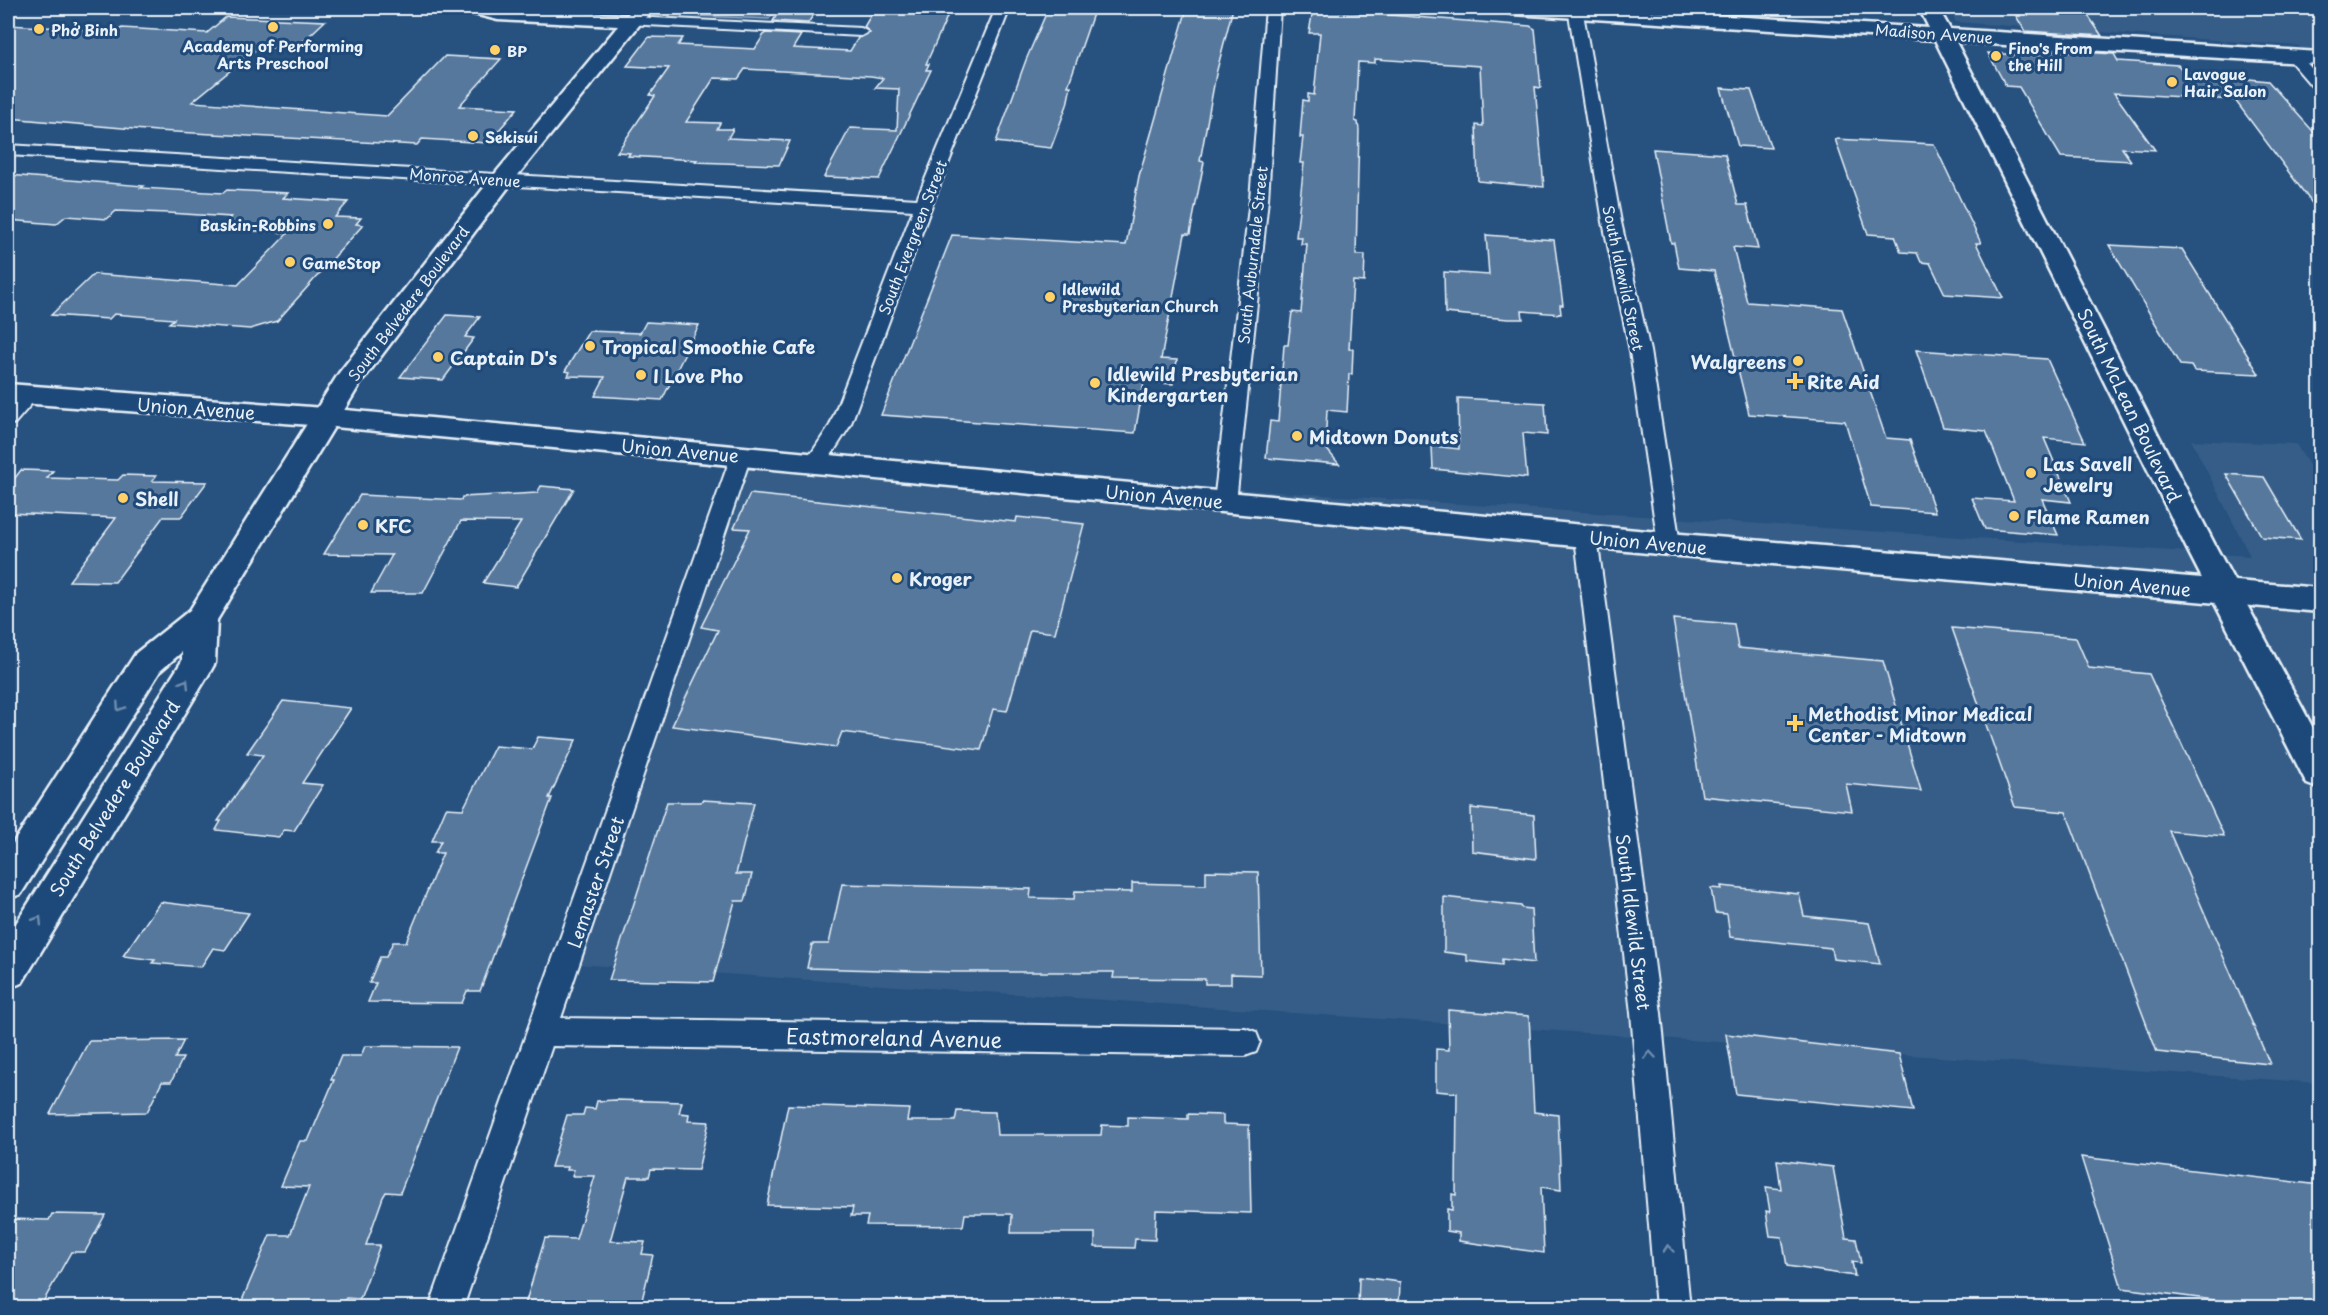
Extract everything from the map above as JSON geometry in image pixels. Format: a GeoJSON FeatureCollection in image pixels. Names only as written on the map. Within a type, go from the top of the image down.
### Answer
{"type":"FeatureCollection","features":[{"type":"Feature","properties":{"kind":"main road"},"geometry":{"type":"LineString","coordinates":[[474,8],[498,14],[637,14]]}},
{"type":"Feature","properties":{"kind":"main road","name":"Madison Avenue"},"geometry":{"type":"LineString","coordinates":[[1512,8],[1575,9],[2320,58]]}},
{"type":"Feature","properties":{"kind":"main road","name":"South McLean Boulevard"},"geometry":{"type":"LineString","coordinates":[[1929,8],[2225,592],[2320,774]]}},
{"type":"Feature","properties":{"kind":"main road","name":"South Belvedere Boulevard"},"geometry":{"type":"LineString","coordinates":[[8,882],[148,662],[201,619],[349,379],[502,180],[637,14]]}},
{"type":"Feature","properties":{"kind":"main road","name":"Union Avenue"},"geometry":{"type":"LineString","coordinates":[[18,394],[324,417],[1586,537],[2320,600]]}},
{"type":"Feature","properties":{"kind":"main road","name":"South Belvedere Boulevard"},"geometry":{"type":"LineString","coordinates":[[8,970],[198,663],[201,619]]}},
{"type":"Feature","properties":{"kind":"street","name":"South Evergreen Street"},"geometry":{"type":"LineString","coordinates":[[816,463],[840,426],[923,206],[1003,8]]}},
{"type":"Feature","properties":{"kind":"street","name":"South Auburndale Street"},"geometry":{"type":"LineString","coordinates":[[1226,502],[1259,199],[1273,8]]}},
{"type":"Feature","properties":{"kind":"street","name":"South Idlewild Street"},"geometry":{"type":"LineString","coordinates":[[1575,9],[1612,222],[1640,351],[1669,544]]}},
{"type":"Feature","properties":{"kind":"street"},"geometry":{"type":"LineString","coordinates":[[637,14],[861,32]]}},
{"type":"Feature","properties":{"kind":"street"},"geometry":{"type":"LineString","coordinates":[[2294,56],[2320,87]]}},
{"type":"Feature","properties":{"kind":"street","name":"Monroe Avenue"},"geometry":{"type":"LineString","coordinates":[[8,150],[923,206]]}},
{"type":"Feature","properties":{"kind":"street"},"geometry":{"type":"LineString","coordinates":[[8,418],[18,394]]}},
{"type":"Feature","properties":{"kind":"street","name":"Lemaster Street"},"geometry":{"type":"LineString","coordinates":[[446,1308],[741,456]]}},
{"type":"Feature","properties":{"kind":"street","name":"South Idlewild Street"},"geometry":{"type":"LineString","coordinates":[[1586,537],[1646,1012],[1673,1308]]}},
{"type":"Feature","properties":{"kind":"street","name":"Eastmoreland Avenue"},"geometry":{"type":"LineString","coordinates":[[543,1032],[1245,1042]]}},
{"type":"Feature","properties":{"kind":"shaded area"},"geometry":{"type":"Polygon","coordinates":[[[674,8],[778,8],[769,19],[673,15],[669,11],[674,8]]]}},
{"type":"Feature","properties":{"kind":"shaded area"},"geometry":{"type":"Polygon","coordinates":[[[1948,8],[2320,8],[2320,70],[2299,46],[1956,22],[1948,8]]]}},
{"type":"Feature","properties":{"kind":"shaded area"},"geometry":{"type":"Polygon","coordinates":[[[2191,440],[2296,444],[2320,483],[2320,1083],[576,964],[748,457],[2250,556],[2191,440]]]}},
{"type":"Feature","properties":{"kind":"building"},"geometry":{"type":"Polygon","coordinates":[[[781,8],[818,8],[808,23],[773,21],[781,8]]]}},
{"type":"Feature","properties":{"kind":"building"},"geometry":{"type":"Polygon","coordinates":[[[875,8],[951,8],[926,64],[929,64],[926,70],[931,70],[879,179],[824,177],[850,128],[897,130],[899,89],[875,88],[883,78],[871,76],[745,69],[738,79],[714,78],[686,122],[720,123],[717,129],[733,129],[728,138],[790,141],[779,165],[695,162],[697,160],[628,156],[630,153],[617,152],[655,96],[650,95],[669,68],[627,66],[649,37],[683,38],[678,45],[755,49],[765,33],[801,35],[793,48],[850,51],[858,38],[870,33],[864,27],[875,8]]]}},
{"type":"Feature","properties":{"kind":"building"},"geometry":{"type":"Polygon","coordinates":[[[1054,8],[1095,8],[1068,86],[1071,86],[1067,105],[1051,148],[996,142],[1045,16],[1051,16],[1054,8]]]}},
{"type":"Feature","properties":{"kind":"building"},"geometry":{"type":"Polygon","coordinates":[[[1187,8],[1233,8],[1216,74],[1200,161],[1204,162],[1190,234],[1185,234],[1161,359],[1177,360],[1173,384],[1144,382],[1135,433],[881,415],[952,235],[1126,245],[1139,176],[1187,8]]]}},
{"type":"Feature","properties":{"kind":"building"},"geometry":{"type":"Polygon","coordinates":[[[2015,8],[2083,8],[2102,36],[2025,31],[2016,16],[2020,16],[2015,8]]]}},
{"type":"Feature","properties":{"kind":"building"},"geometry":{"type":"Polygon","coordinates":[[[1313,9],[1530,26],[1535,29],[1541,88],[1535,87],[1544,187],[1478,181],[1476,125],[1483,126],[1480,66],[1375,59],[1375,63],[1358,62],[1355,121],[1358,122],[1359,130],[1356,255],[1365,255],[1364,282],[1353,281],[1349,349],[1353,349],[1352,374],[1349,374],[1347,412],[1327,410],[1325,447],[1339,464],[1266,458],[1270,421],[1278,422],[1284,345],[1288,345],[1292,312],[1301,313],[1307,244],[1301,244],[1302,237],[1296,237],[1304,163],[1300,163],[1303,100],[1308,101],[1308,94],[1314,95],[1320,33],[1309,33],[1313,9]]]}},
{"type":"Feature","properties":{"kind":"building"},"geometry":{"type":"Polygon","coordinates":[[[226,17],[325,21],[295,49],[259,47],[192,102],[387,116],[445,56],[501,59],[459,106],[517,109],[488,143],[422,139],[417,145],[157,131],[8,118],[8,25],[207,33],[226,17]]]}},
{"type":"Feature","properties":{"kind":"building"},"geometry":{"type":"Polygon","coordinates":[[[2035,49],[2114,54],[2118,61],[2178,65],[2184,72],[2268,81],[2320,139],[2320,214],[2235,100],[2114,93],[2155,150],[2122,148],[2131,161],[2061,157],[2019,87],[2006,86],[1988,53],[2040,56],[2035,49]]]}},
{"type":"Feature","properties":{"kind":"building"},"geometry":{"type":"Polygon","coordinates":[[[1721,88],[1751,90],[1771,148],[1738,146],[1721,88]]]}},
{"type":"Feature","properties":{"kind":"building"},"geometry":{"type":"Polygon","coordinates":[[[1835,139],[1934,144],[1981,243],[1976,243],[2003,298],[1945,294],[1930,263],[1921,262],[1917,253],[1901,252],[1895,236],[1868,234],[1835,139]]]}},
{"type":"Feature","properties":{"kind":"building"},"geometry":{"type":"Polygon","coordinates":[[[1653,149],[1725,154],[1738,205],[1747,205],[1758,249],[1733,247],[1747,302],[1842,309],[1886,438],[1910,440],[1935,512],[1871,507],[1845,421],[1749,414],[1714,271],[1679,268],[1674,243],[1671,243],[1653,149]]]}},
{"type":"Feature","properties":{"kind":"building"},"geometry":{"type":"Polygon","coordinates":[[[8,175],[144,186],[141,188],[223,193],[227,190],[288,193],[283,198],[348,202],[335,217],[361,218],[356,224],[363,225],[277,321],[250,329],[169,323],[174,319],[114,314],[109,319],[51,315],[94,274],[238,285],[288,233],[219,229],[231,217],[168,213],[116,211],[107,219],[66,216],[56,224],[8,220],[8,175]]]}},
{"type":"Feature","properties":{"kind":"building"},"geometry":{"type":"Polygon","coordinates":[[[1486,235],[1554,240],[1563,305],[1560,305],[1561,314],[1522,311],[1523,319],[1508,319],[1445,313],[1444,272],[1489,275],[1486,235]]]}},
{"type":"Feature","properties":{"kind":"building"},"geometry":{"type":"Polygon","coordinates":[[[2109,245],[2182,249],[2259,374],[2194,371],[2191,366],[2180,365],[2109,245]]]}},
{"type":"Feature","properties":{"kind":"building","name":"Captain D's"},"geometry":{"type":"Polygon","coordinates":[[[447,315],[480,317],[465,337],[474,338],[443,380],[400,377],[447,315]]]}},
{"type":"Feature","properties":{"kind":"building"},"geometry":{"type":"Polygon","coordinates":[[[646,322],[699,325],[662,400],[595,396],[605,377],[568,376],[570,372],[565,371],[589,331],[640,333],[646,322]]]}},
{"type":"Feature","properties":{"kind":"building"},"geometry":{"type":"Polygon","coordinates":[[[1916,350],[2047,359],[2085,442],[2044,438],[2071,502],[2042,499],[2058,535],[1985,529],[1972,498],[2014,501],[1986,431],[1943,427],[1916,350]]]}},
{"type":"Feature","properties":{"kind":"building"},"geometry":{"type":"Polygon","coordinates":[[[1458,398],[1545,403],[1547,435],[1523,433],[1527,478],[1433,469],[1432,446],[1459,449],[1458,398]]]}},
{"type":"Feature","properties":{"kind":"building"},"geometry":{"type":"Polygon","coordinates":[[[21,470],[53,471],[47,478],[118,480],[123,475],[156,476],[152,481],[207,482],[181,517],[163,517],[115,582],[69,581],[116,518],[8,513],[8,487],[21,470]]]}},
{"type":"Feature","properties":{"kind":"building"},"geometry":{"type":"Polygon","coordinates":[[[2226,474],[2264,477],[2301,540],[2262,537],[2226,474]]]}},
{"type":"Feature","properties":{"kind":"building"},"geometry":{"type":"Polygon","coordinates":[[[541,486],[574,489],[516,587],[483,583],[521,522],[461,521],[423,593],[371,593],[392,555],[324,554],[360,495],[461,500],[462,497],[537,493],[541,486]]]}},
{"type":"Feature","properties":{"kind":"building","name":"Kroger"},"geometry":{"type":"Polygon","coordinates":[[[750,494],[1016,522],[1017,517],[1084,524],[1055,633],[1030,630],[1007,711],[993,709],[981,750],[842,732],[836,747],[672,726],[718,630],[701,627],[750,529],[734,528],[750,494]]]}},
{"type":"Feature","properties":{"kind":"building","name":"Methodist Minor Medical Center - Midtown"},"geometry":{"type":"Polygon","coordinates":[[[1673,619],[1734,624],[1738,648],[1883,661],[1921,791],[1846,784],[1852,811],[1702,796],[1673,619]]]}},
{"type":"Feature","properties":{"kind":"building"},"geometry":{"type":"Polygon","coordinates":[[[1952,628],[2076,638],[2089,668],[2149,674],[2224,836],[2169,831],[2270,1064],[2157,1052],[2066,812],[2015,807],[1952,628]]]}},
{"type":"Feature","properties":{"kind":"building"},"geometry":{"type":"Polygon","coordinates":[[[283,701],[351,708],[302,783],[323,785],[294,831],[284,830],[279,837],[216,830],[221,821],[218,821],[263,755],[247,753],[283,701]]]}},
{"type":"Feature","properties":{"kind":"building"},"geometry":{"type":"Polygon","coordinates":[[[538,737],[576,740],[549,798],[552,798],[480,991],[467,991],[462,1003],[368,1002],[376,983],[369,983],[380,957],[386,957],[393,942],[406,942],[443,853],[435,853],[441,841],[432,841],[446,808],[463,809],[495,746],[532,749],[538,737]]]}},
{"type":"Feature","properties":{"kind":"building"},"geometry":{"type":"Polygon","coordinates":[[[702,800],[754,803],[736,874],[752,874],[745,901],[735,901],[713,982],[609,980],[667,802],[701,802],[702,800]]]}},
{"type":"Feature","properties":{"kind":"building"},"geometry":{"type":"Polygon","coordinates":[[[1471,808],[1534,815],[1536,859],[1472,851],[1471,808]]]}},
{"type":"Feature","properties":{"kind":"building"},"geometry":{"type":"Polygon","coordinates":[[[1206,871],[1258,872],[1261,975],[1231,974],[1231,984],[1205,984],[1205,979],[1113,978],[1114,972],[955,972],[807,968],[812,944],[829,944],[842,884],[1031,889],[1030,898],[1074,899],[1075,891],[1132,892],[1132,883],[1206,885],[1206,871]]]}},
{"type":"Feature","properties":{"kind":"building"},"geometry":{"type":"Polygon","coordinates":[[[1721,886],[1799,894],[1804,916],[1869,923],[1880,964],[1833,959],[1831,948],[1730,937],[1727,914],[1715,913],[1711,888],[1722,889],[1721,886]]]}},
{"type":"Feature","properties":{"kind":"building"},"geometry":{"type":"Polygon","coordinates":[[[1444,897],[1531,909],[1534,963],[1502,959],[1502,965],[1467,961],[1467,955],[1444,952],[1444,897]]]}},
{"type":"Feature","properties":{"kind":"building"},"geometry":{"type":"Polygon","coordinates":[[[160,902],[249,913],[225,950],[213,948],[201,967],[152,963],[155,960],[123,956],[160,902]]]}},
{"type":"Feature","properties":{"kind":"building"},"geometry":{"type":"Polygon","coordinates":[[[1448,1010],[1529,1016],[1534,1112],[1558,1115],[1561,1190],[1541,1187],[1544,1253],[1459,1241],[1459,1233],[1447,1231],[1447,1209],[1452,1210],[1452,1194],[1456,1195],[1457,1093],[1436,1091],[1436,1049],[1449,1050],[1448,1010]]]}},
{"type":"Feature","properties":{"kind":"building"},"geometry":{"type":"Polygon","coordinates":[[[1726,1034],[1899,1054],[1913,1111],[1736,1094],[1726,1034]]]}},
{"type":"Feature","properties":{"kind":"building"},"geometry":{"type":"Polygon","coordinates":[[[184,1040],[175,1058],[183,1058],[171,1082],[162,1082],[147,1112],[50,1114],[89,1041],[184,1040]]]}},
{"type":"Feature","properties":{"kind":"building"},"geometry":{"type":"Polygon","coordinates":[[[365,1046],[457,1047],[400,1193],[386,1192],[383,1197],[366,1245],[380,1245],[360,1299],[346,1298],[342,1306],[240,1305],[270,1235],[290,1235],[309,1187],[281,1186],[300,1141],[308,1141],[334,1080],[331,1080],[341,1056],[361,1056],[365,1046]]]}},
{"type":"Feature","properties":{"kind":"building"},"geometry":{"type":"Polygon","coordinates":[[[597,1101],[682,1102],[679,1113],[689,1114],[688,1121],[709,1122],[698,1170],[651,1169],[649,1177],[628,1177],[610,1241],[645,1242],[642,1254],[653,1255],[640,1308],[524,1308],[545,1238],[576,1239],[595,1176],[572,1176],[574,1170],[567,1170],[568,1167],[551,1167],[567,1115],[583,1115],[585,1108],[595,1109],[597,1101]]]}},
{"type":"Feature","properties":{"kind":"building"},"geometry":{"type":"Polygon","coordinates":[[[788,1105],[909,1109],[907,1121],[955,1121],[957,1111],[995,1112],[997,1135],[1101,1135],[1102,1125],[1128,1126],[1128,1117],[1188,1119],[1188,1114],[1223,1115],[1223,1124],[1249,1125],[1251,1213],[1156,1210],[1155,1240],[1135,1239],[1134,1248],[1095,1247],[1095,1233],[1011,1233],[1012,1215],[1010,1214],[965,1214],[963,1226],[866,1225],[868,1216],[851,1216],[853,1207],[767,1205],[788,1105]]]}},
{"type":"Feature","properties":{"kind":"building"},"geometry":{"type":"Polygon","coordinates":[[[2081,1157],[2320,1185],[2320,1308],[2276,1308],[2122,1288],[2081,1157]]]}},
{"type":"Feature","properties":{"kind":"building"},"geometry":{"type":"Polygon","coordinates":[[[1777,1160],[1833,1167],[1846,1238],[1856,1239],[1861,1263],[1852,1262],[1855,1276],[1787,1266],[1782,1237],[1770,1236],[1766,1211],[1770,1212],[1766,1187],[1781,1189],[1777,1160]]]}},
{"type":"Feature","properties":{"kind":"building"},"geometry":{"type":"Polygon","coordinates":[[[52,1214],[105,1215],[85,1252],[71,1252],[43,1302],[8,1301],[8,1219],[49,1220],[52,1214]]]}},
{"type":"Feature","properties":{"kind":"building"},"geometry":{"type":"Polygon","coordinates":[[[1359,1277],[1400,1282],[1399,1308],[1358,1308],[1359,1277]]]}},
{"type":"Feature","properties":{"kind":"place","name":"Academy of Performing Arts Preschool"},"geometry":{"type":"Point","coordinates":[273,27]}},
{"type":"Feature","properties":{"kind":"place","name":"Phở Binh"},"geometry":{"type":"Point","coordinates":[39,29]}},
{"type":"Feature","properties":{"kind":"place","name":"BP"},"geometry":{"type":"Point","coordinates":[495,50]}},
{"type":"Feature","properties":{"kind":"place","name":"Fino's From the Hill"},"geometry":{"type":"Point","coordinates":[1996,56]}},
{"type":"Feature","properties":{"kind":"place","name":"Lavogue Hair Salon"},"geometry":{"type":"Point","coordinates":[2172,82]}},
{"type":"Feature","properties":{"kind":"place","name":"Sekisui"},"geometry":{"type":"Point","coordinates":[473,136]}},
{"type":"Feature","properties":{"kind":"place","name":"Baskin-Robbins"},"geometry":{"type":"Point","coordinates":[328,224]}},
{"type":"Feature","properties":{"kind":"place","name":"GameStop"},"geometry":{"type":"Point","coordinates":[290,262]}},
{"type":"Feature","properties":{"kind":"place","name":"Idlewild Presbyterian Church"},"geometry":{"type":"Point","coordinates":[1050,297]}},
{"type":"Feature","properties":{"kind":"place","name":"Tropical Smoothie Cafe"},"geometry":{"type":"Point","coordinates":[590,346]}},
{"type":"Feature","properties":{"kind":"place","name":"Captain D's"},"geometry":{"type":"Point","coordinates":[438,357]}},
{"type":"Feature","properties":{"kind":"place","name":"Walgreens"},"geometry":{"type":"Point","coordinates":[1798,361]}},
{"type":"Feature","properties":{"kind":"place","name":"I Love Pho"},"geometry":{"type":"Point","coordinates":[641,375]}},
{"type":"Feature","properties":{"kind":"place","name":"Rite Aid"},"geometry":{"type":"Point","coordinates":[1795,381]}},
{"type":"Feature","properties":{"kind":"place","name":"Idlewild Presbyterian Kindergarten"},"geometry":{"type":"Point","coordinates":[1095,383]}},
{"type":"Feature","properties":{"kind":"place","name":"Midtown Donuts"},"geometry":{"type":"Point","coordinates":[1297,436]}},
{"type":"Feature","properties":{"kind":"place","name":"Las Savell Jewelry"},"geometry":{"type":"Point","coordinates":[2031,473]}},
{"type":"Feature","properties":{"kind":"place","name":"Shell"},"geometry":{"type":"Point","coordinates":[123,498]}},
{"type":"Feature","properties":{"kind":"place","name":"Flame Ramen"},"geometry":{"type":"Point","coordinates":[2014,516]}},
{"type":"Feature","properties":{"kind":"place","name":"KFC"},"geometry":{"type":"Point","coordinates":[363,525]}},
{"type":"Feature","properties":{"kind":"place","name":"Kroger"},"geometry":{"type":"Point","coordinates":[897,578]}},
{"type":"Feature","properties":{"kind":"place","name":"Methodist Minor Medical Center - Midtown"},"geometry":{"type":"Point","coordinates":[1795,723]}}]}
